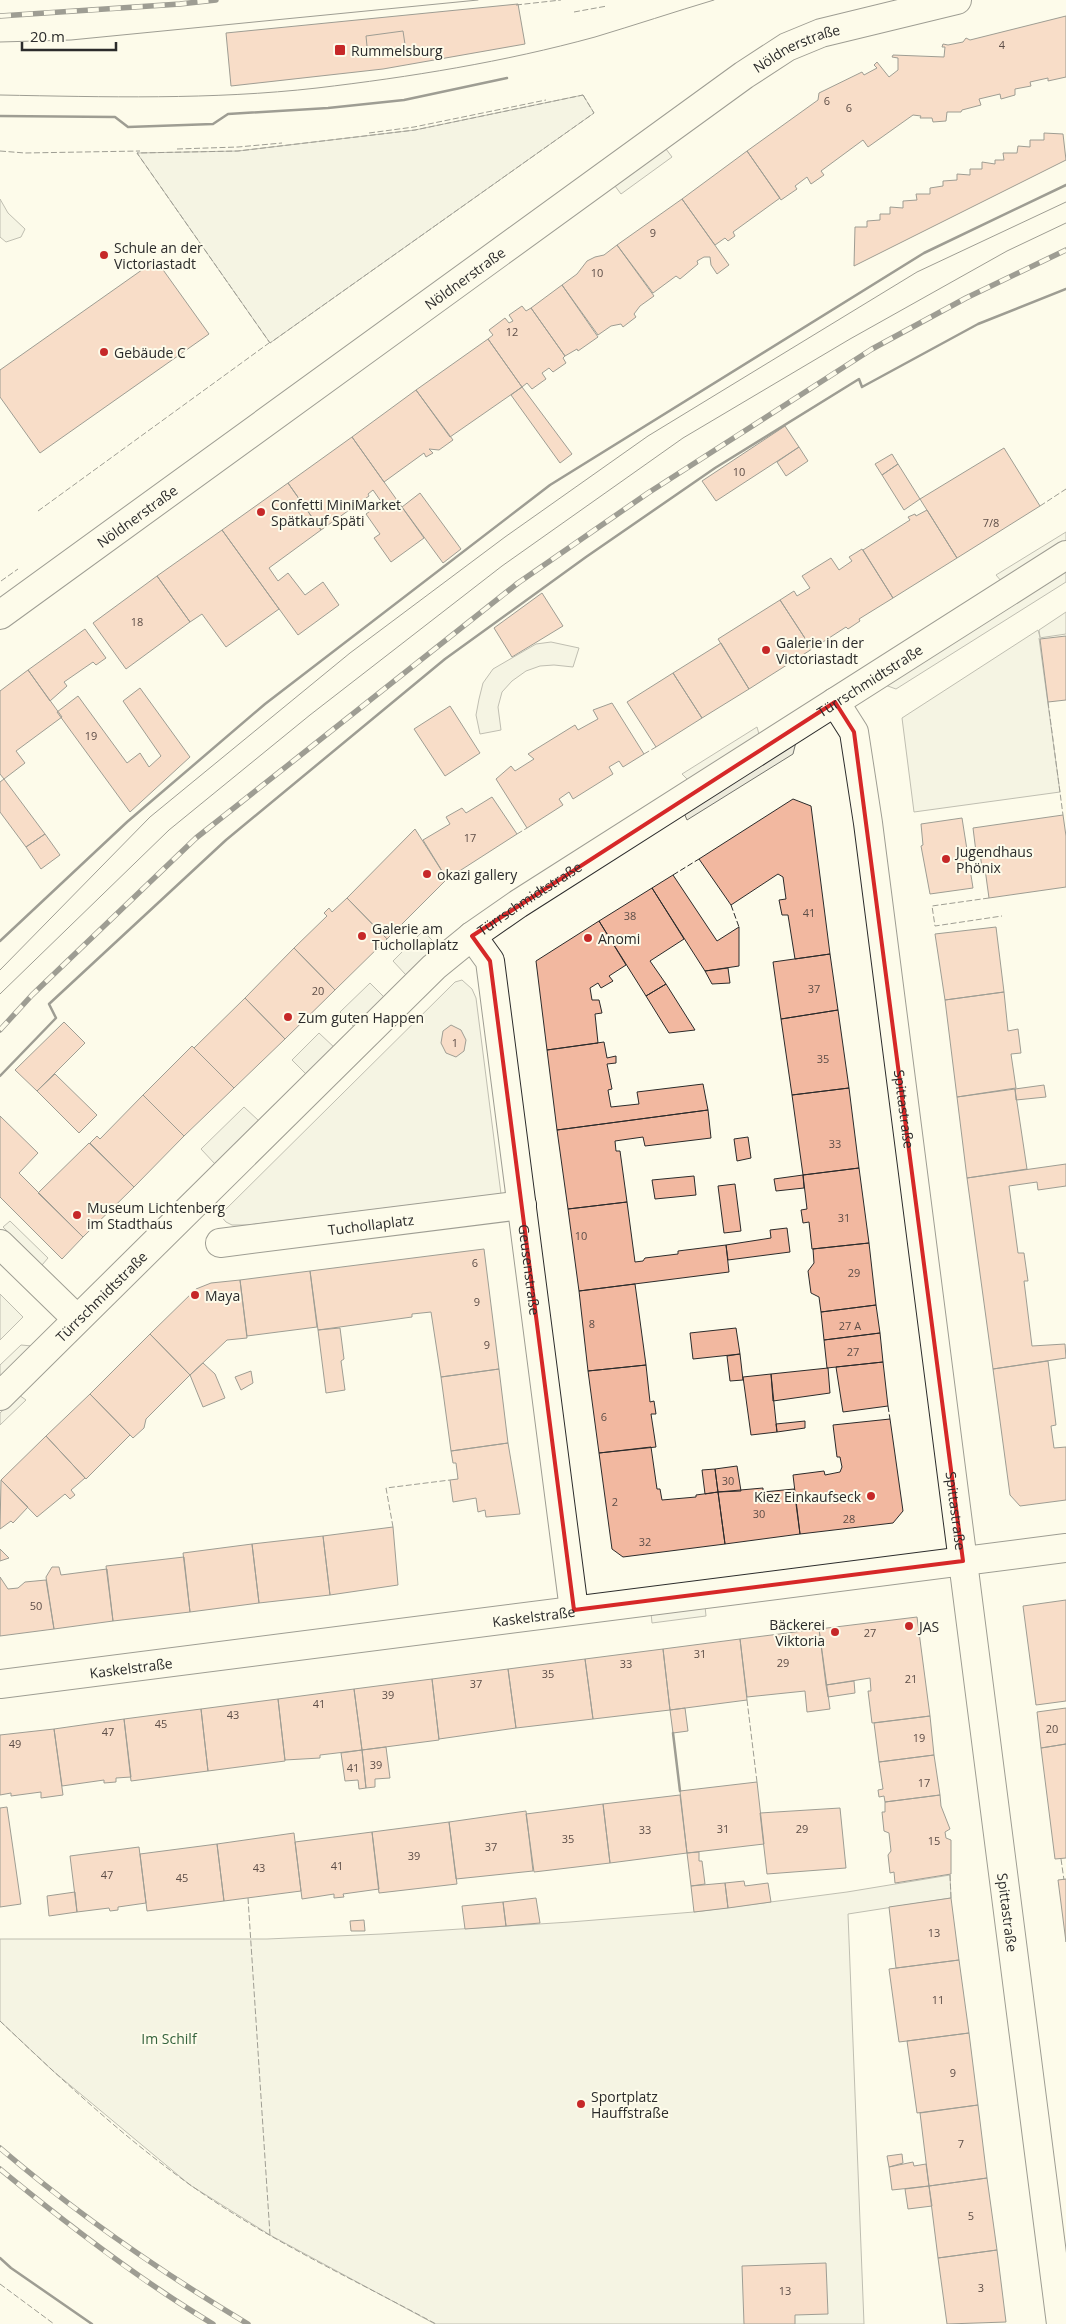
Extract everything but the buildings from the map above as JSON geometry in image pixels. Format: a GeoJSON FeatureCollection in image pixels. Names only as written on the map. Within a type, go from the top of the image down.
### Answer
{"type":"FeatureCollection","features":[{"type":"Feature","properties":{"kind":"street","name":"Nöldnerstraße"},"geometry":{"type":"LineString","coordinates":[[0,615],[744,75],[787,47],[820,33],[957,0]]}},
{"type":"Feature","properties":{"kind":"street","name":"Türrschmidtstraße"},"geometry":{"type":"LineString","coordinates":[[0,1396],[434,967],[472,936],[518,904],[1066,555]]}},
{"type":"Feature","properties":{"kind":"street","name":"Spittastraße"},"geometry":{"type":"LineString","coordinates":[[835,702],[854,732],[856,741],[1062,2324]]}},
{"type":"Feature","properties":{"kind":"street","name":"Geusenstraße"},"geometry":{"type":"LineString","coordinates":[[472,936],[490,962],[574,1610]]}},
{"type":"Feature","properties":{"kind":"street","name":"Tuchollaplatz"},"geometry":{"type":"LineString","coordinates":[[220,1243],[522,1205]]}},
{"type":"Feature","properties":{"kind":"street"},"geometry":{"type":"LineString","coordinates":[[0,1244],[77,1319]]}},
{"type":"Feature","properties":{"kind":"street","name":"Kaskelstraße"},"geometry":{"type":"LineString","coordinates":[[0,1684],[1066,1548]]}},
{"type":"Feature","properties":{"kind":"highlighted area"},"geometry":{"type":"Polygon","coordinates":[[[835,702],[854,732],[963,1561],[574,1610],[490,961],[472,936],[835,702]]]}},
{"type":"Feature","properties":{"kind":"green space"},"geometry":{"type":"Polygon","coordinates":[[[583,95],[594,113],[270,343],[137,153],[238,151],[415,130],[583,95]]]}},
{"type":"Feature","properties":{"kind":"green space"},"geometry":{"type":"Polygon","coordinates":[[[0,199],[8,213],[25,229],[21,237],[6,242],[0,237],[0,199]]]}},
{"type":"Feature","properties":{"kind":"green space"},"geometry":{"type":"Polygon","coordinates":[[[1066,612],[1066,634],[1039,638],[1060,792],[914,812],[902,718],[1038,630],[1040,637],[1039,630],[1066,612]]]}},
{"type":"Feature","properties":{"kind":"green space"},"geometry":{"type":"Polygon","coordinates":[[[0,1294],[23,1317],[0,1340],[0,1294]]]}},
{"type":"Feature","properties":{"kind":"green space","name":"Im Schilf"},"geometry":{"type":"Polygon","coordinates":[[[950,1875],[951,1898],[848,1914],[864,2324],[435,2324],[270,2235],[190,2185],[53,2071],[0,2021],[0,1939],[267,1939],[570,1922],[694,1912],[847,1892],[950,1875]]]}},
{"type":"Feature","properties":{"kind":"shaded area"},"geometry":{"type":"Polygon","coordinates":[[[666,149],[672,157],[621,194],[615,186],[666,149]]]}},
{"type":"Feature","properties":{"kind":"shaded area"},"geometry":{"type":"Polygon","coordinates":[[[1066,532],[1066,542],[1002,582],[996,575],[1066,532]]]}},
{"type":"Feature","properties":{"kind":"shaded area"},"geometry":{"type":"Polygon","coordinates":[[[1066,572],[1066,582],[896,689],[885,685],[1066,572]]]}},
{"type":"Feature","properties":{"kind":"shaded area"},"geometry":{"type":"Polygon","coordinates":[[[551,642],[579,648],[573,667],[540,666],[526,671],[512,681],[502,692],[498,707],[501,730],[480,734],[476,715],[479,699],[483,683],[493,669],[536,644],[551,642]]]}},
{"type":"Feature","properties":{"kind":"shaded area"},"geometry":{"type":"Polygon","coordinates":[[[757,727],[759,734],[688,780],[682,774],[757,727]]]}},
{"type":"Feature","properties":{"kind":"shaded area"},"geometry":{"type":"Polygon","coordinates":[[[796,742],[793,754],[687,820],[684,813],[796,742]]]}},
{"type":"Feature","properties":{"kind":"shaded area"},"geometry":{"type":"Polygon","coordinates":[[[423,931],[440,948],[406,975],[393,961],[423,931]]]}},
{"type":"Feature","properties":{"kind":"shaded area"},"geometry":{"type":"Polygon","coordinates":[[[462,980],[472,989],[476,998],[501,1194],[248,1225],[232,1225],[226,1222],[220,1215],[455,982],[462,980]]]}},
{"type":"Feature","properties":{"kind":"shaded area"},"geometry":{"type":"Polygon","coordinates":[[[370,983],[387,1000],[355,1028],[340,1012],[370,983]]]}},
{"type":"Feature","properties":{"kind":"shaded area"},"geometry":{"type":"Polygon","coordinates":[[[319,1033],[336,1049],[307,1075],[292,1060],[319,1033]]]}},
{"type":"Feature","properties":{"kind":"shaded area"},"geometry":{"type":"Polygon","coordinates":[[[244,1107],[259,1121],[215,1164],[201,1149],[244,1107]]]}},
{"type":"Feature","properties":{"kind":"shaded area"},"geometry":{"type":"Polygon","coordinates":[[[10,1221],[48,1258],[42,1265],[3,1227],[10,1221]]]}},
{"type":"Feature","properties":{"kind":"shaded area"},"geometry":{"type":"Polygon","coordinates":[[[21,1345],[32,1346],[0,1377],[0,1365],[21,1345]]]}},
{"type":"Feature","properties":{"kind":"shaded area"},"geometry":{"type":"Polygon","coordinates":[[[19,1395],[26,1400],[0,1425],[0,1413],[19,1395]]]}},
{"type":"Feature","properties":{"kind":"shaded area"},"geometry":{"type":"Polygon","coordinates":[[[705,1606],[706,1616],[652,1623],[651,1613],[705,1606]]]}},
{"type":"Feature","properties":{"kind":"tram line"},"geometry":{"type":"LineString","coordinates":[[0,42],[71,40],[478,0]]}},
{"type":"Feature","properties":{"kind":"tram line"},"geometry":{"type":"LineString","coordinates":[[0,95],[198,96],[278,92],[352,84],[457,68],[561,46],[714,0]]}},
{"type":"Feature","properties":{"kind":"tram line"},"geometry":{"type":"LineString","coordinates":[[0,970],[150,817],[350,653],[505,537],[648,436],[917,272],[1066,202]]}},
{"type":"Feature","properties":{"kind":"tram line"},"geometry":{"type":"LineString","coordinates":[[0,994],[169,830],[310,715],[502,566],[683,438],[850,339],[1007,251],[1066,223]]}},
{"type":"Feature","properties":{"kind":"railway"},"geometry":{"type":"LineString","coordinates":[[0,16],[216,0]]}},
{"type":"Feature","properties":{"kind":"railway"},"geometry":{"type":"LineString","coordinates":[[0,1030],[32,995],[196,838],[518,583],[648,493],[872,349],[966,298],[1066,250]]}},
{"type":"Feature","properties":{"kind":"railway"},"geometry":{"type":"LineString","coordinates":[[0,2148],[89,2219],[183,2284],[248,2324]]}},
{"type":"Feature","properties":{"kind":"railway"},"geometry":{"type":"LineString","coordinates":[[0,2169],[104,2251],[158,2289],[213,2324]]}},
{"type":"Feature","properties":{"kind":"fence"},"geometry":{"type":"LineString","coordinates":[[516,5],[561,0]]}},
{"type":"Feature","properties":{"kind":"fence"},"geometry":{"type":"LineString","coordinates":[[574,12],[607,6]]}},
{"type":"Feature","properties":{"kind":"fence"},"geometry":{"type":"LineString","coordinates":[[583,95],[594,113],[270,343],[137,153],[238,151],[415,130],[583,95]]}},
{"type":"Feature","properties":{"kind":"fence"},"geometry":{"type":"LineString","coordinates":[[369,133],[414,127],[546,100]]}},
{"type":"Feature","properties":{"kind":"fence"},"geometry":{"type":"LineString","coordinates":[[177,149],[282,143]]}},
{"type":"Feature","properties":{"kind":"fence"},"geometry":{"type":"LineString","coordinates":[[0,151],[25,153],[140,151]]}},
{"type":"Feature","properties":{"kind":"fence"},"geometry":{"type":"LineString","coordinates":[[38,511],[269,343]]}},
{"type":"Feature","properties":{"kind":"fence"},"geometry":{"type":"LineString","coordinates":[[1040,506],[1066,489]]}},
{"type":"Feature","properties":{"kind":"fence"},"geometry":{"type":"LineString","coordinates":[[1,581],[18,569]]}},
{"type":"Feature","properties":{"kind":"fence"},"geometry":{"type":"LineString","coordinates":[[1048,702],[1063,815]]}},
{"type":"Feature","properties":{"kind":"fence"},"geometry":{"type":"LineString","coordinates":[[644,754],[656,747]]}},
{"type":"Feature","properties":{"kind":"fence"},"geometry":{"type":"LineString","coordinates":[[517,834],[527,828]]}},
{"type":"Feature","properties":{"kind":"fence"},"geometry":{"type":"LineString","coordinates":[[673,875],[699,859]]}},
{"type":"Feature","properties":{"kind":"fence"},"geometry":{"type":"LineString","coordinates":[[989,898],[932,906],[935,926],[1002,916]]}},
{"type":"Feature","properties":{"kind":"fence"},"geometry":{"type":"LineString","coordinates":[[731,905],[739,927]]}},
{"type":"Feature","properties":{"kind":"fence"},"geometry":{"type":"LineString","coordinates":[[888,1406],[890,1419]]}},
{"type":"Feature","properties":{"kind":"fence"},"geometry":{"type":"LineString","coordinates":[[393,1527],[386,1488],[450,1480]]}},
{"type":"Feature","properties":{"kind":"fence"},"geometry":{"type":"LineString","coordinates":[[747,1700],[757,1782]]}},
{"type":"Feature","properties":{"kind":"fence"},"geometry":{"type":"LineString","coordinates":[[1061,1859],[1064,1880]]}},
{"type":"Feature","properties":{"kind":"fence"},"geometry":{"type":"LineString","coordinates":[[950,1875],[951,1898]]}},
{"type":"Feature","properties":{"kind":"fence"},"geometry":{"type":"LineString","coordinates":[[248,1898],[270,2235]]}},
{"type":"Feature","properties":{"kind":"fence"},"geometry":{"type":"LineString","coordinates":[[0,2021],[116,2126],[189,2184],[279,2241],[436,2324]]}},
{"type":"Feature","properties":{"kind":"fence"},"geometry":{"type":"LineString","coordinates":[[0,2284],[54,2324]]}},
{"type":"Feature","properties":{"kind":"wall"},"geometry":{"type":"LineString","coordinates":[[0,116],[115,117],[128,127],[213,124],[228,114],[328,108],[404,100],[507,78]]}},
{"type":"Feature","properties":{"kind":"wall"},"geometry":{"type":"LineString","coordinates":[[0,941],[127,822],[265,704],[550,485],[924,253],[1066,185]]}},
{"type":"Feature","properties":{"kind":"wall"},"geometry":{"type":"LineString","coordinates":[[0,1076],[56,1018],[49,1004],[226,840],[445,659],[586,557],[715,468],[859,379],[862,387],[978,324],[1066,289]]}},
{"type":"Feature","properties":{"kind":"wall"},"geometry":{"type":"LineString","coordinates":[[673,1733],[680,1791]]}},
{"type":"Feature","properties":{"kind":"wall"},"geometry":{"type":"LineString","coordinates":[[0,2258],[11,2268],[92,2324]]}},
{"type":"Feature","properties":{"kind":"place","name":"Rummelsburg"},"geometry":{"type":"Point","coordinates":[340,50]}},
{"type":"Feature","properties":{"kind":"place","name":"Schule an der Victoriastadt"},"geometry":{"type":"Point","coordinates":[104,255]}},
{"type":"Feature","properties":{"kind":"place","name":"Gebäude C"},"geometry":{"type":"Point","coordinates":[104,352]}},
{"type":"Feature","properties":{"kind":"place","name":"Confetti MiniMarket Spätkauf Späti"},"geometry":{"type":"Point","coordinates":[261,512]}},
{"type":"Feature","properties":{"kind":"place","name":"Galerie in der Victoriastadt"},"geometry":{"type":"Point","coordinates":[766,650]}},
{"type":"Feature","properties":{"kind":"place","name":"Jugendhaus Phönix"},"geometry":{"type":"Point","coordinates":[946,859]}},
{"type":"Feature","properties":{"kind":"place","name":"okazi gallery"},"geometry":{"type":"Point","coordinates":[427,874]}},
{"type":"Feature","properties":{"kind":"place","name":"Galerie am Tuchollaplatz"},"geometry":{"type":"Point","coordinates":[362,936]}},
{"type":"Feature","properties":{"kind":"place","name":"Anomi"},"geometry":{"type":"Point","coordinates":[588,938]}},
{"type":"Feature","properties":{"kind":"place","name":"Zum guten Happen"},"geometry":{"type":"Point","coordinates":[288,1017]}},
{"type":"Feature","properties":{"kind":"place","name":"Museum Lichtenberg im Stadthaus"},"geometry":{"type":"Point","coordinates":[77,1215]}},
{"type":"Feature","properties":{"kind":"place","name":"Maya"},"geometry":{"type":"Point","coordinates":[195,1295]}},
{"type":"Feature","properties":{"kind":"place","name":"Kiez Einkaufseck"},"geometry":{"type":"Point","coordinates":[871,1496]}},
{"type":"Feature","properties":{"kind":"place","name":"JAS"},"geometry":{"type":"Point","coordinates":[909,1626]}},
{"type":"Feature","properties":{"kind":"place","name":"Bäckerei Viktoria"},"geometry":{"type":"Point","coordinates":[835,1632]}},
{"type":"Feature","properties":{"kind":"place","name":"Sportplatz Hauffstraße"},"geometry":{"type":"Point","coordinates":[581,2104]}}]}
